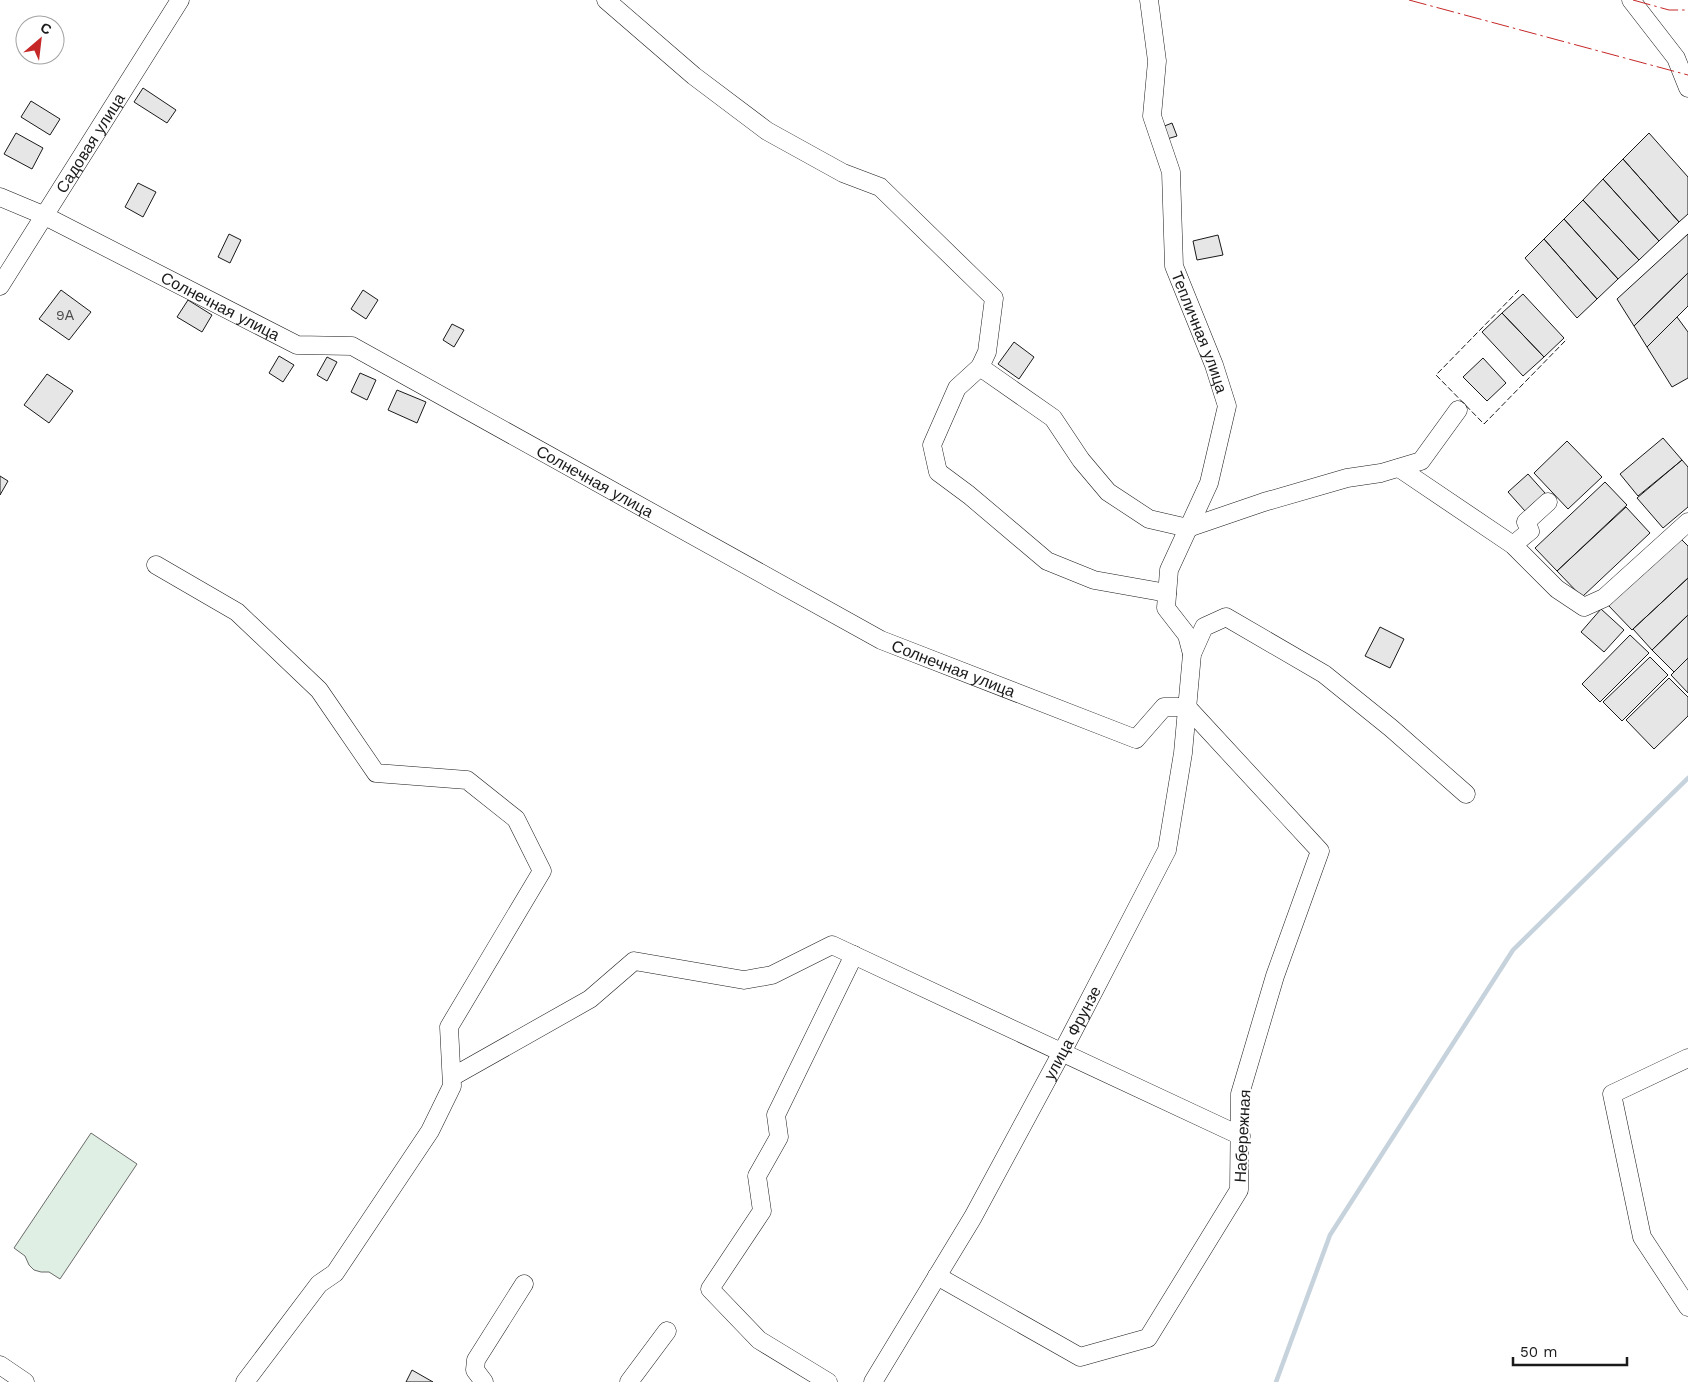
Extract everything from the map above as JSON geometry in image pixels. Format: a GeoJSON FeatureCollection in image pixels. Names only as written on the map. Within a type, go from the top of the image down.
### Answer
{"type":"FeatureCollection","features":[{"type":"Feature","properties":{"kind":"street","name":"Садовая улица"},"geometry":{"type":"LineString","coordinates":[[0,286],[180,0]]}},
{"type":"Feature","properties":{"kind":"street"},"geometry":{"type":"LineString","coordinates":[[606,0],[694,76],[767,131],[843,174],[880,187],[994,298],[987,352],[980,367],[957,388],[932,446],[938,472],[969,495],[1047,561],[1094,580],[1167,593]]}},
{"type":"Feature","properties":{"kind":"street","name":"Тепличная улица"},"geometry":{"type":"LineString","coordinates":[[1150,0],[1157,61],[1152,116],[1171,172],[1174,266],[1214,364],[1226,406],[1209,483],[1169,570],[1166,608],[1187,635],[1192,654]]}},
{"type":"Feature","properties":{"kind":"street"},"geometry":{"type":"LineString","coordinates":[[1631,0],[1676,58],[1688,88]]}},
{"type":"Feature","properties":{"kind":"street","name":"Солнечная улица"},"geometry":{"type":"LineString","coordinates":[[0,197],[43,216],[297,345],[352,346],[882,640],[1136,739],[1164,707],[1188,707]]}},
{"type":"Feature","properties":{"kind":"street"},"geometry":{"type":"LineString","coordinates":[[980,367],[1053,418],[1081,460],[1108,492],[1149,519],[1188,528],[1264,502],[1347,478],[1381,473],[1421,461],[1458,410]]}},
{"type":"Feature","properties":{"kind":"street"},"geometry":{"type":"LineString","coordinates":[[1399,468],[1514,545],[1556,589],[1584,607],[1604,598],[1688,522]]}},
{"type":"Feature","properties":{"kind":"street"},"geometry":{"type":"LineString","coordinates":[[1514,545],[1530,531],[1526,522],[1548,502]]}},
{"type":"Feature","properties":{"kind":"street"},"geometry":{"type":"LineString","coordinates":[[156,565],[236,612],[319,690],[376,773],[467,780],[516,819],[542,871],[449,1027],[452,1086],[430,1132],[335,1272],[319,1284],[245,1382]]}},
{"type":"Feature","properties":{"kind":"street"},"geometry":{"type":"LineString","coordinates":[[1192,654],[1204,627],[1226,617],[1324,674],[1392,728],[1466,794]]}},
{"type":"Feature","properties":{"kind":"street","name":"улица Фрунзе"},"geometry":{"type":"LineString","coordinates":[[873,1382],[973,1217],[1062,1052],[1166,850],[1183,754],[1192,654]]}},
{"type":"Feature","properties":{"kind":"street","name":"Набережная"},"geometry":{"type":"LineString","coordinates":[[937,1276],[1080,1356],[1148,1338],[1239,1190],[1240,1094],[1275,976],[1320,851],[1188,707]]}},
{"type":"Feature","properties":{"kind":"street"},"geometry":{"type":"LineString","coordinates":[[452,1077],[590,999],[634,961],[744,980],[772,974],[832,945],[1241,1136]]}},
{"type":"Feature","properties":{"kind":"street"},"geometry":{"type":"LineString","coordinates":[[828,1382],[759,1340],[710,1289],[762,1211],[757,1176],[780,1137],[776,1115],[854,955]]}},
{"type":"Feature","properties":{"kind":"street"},"geometry":{"type":"LineString","coordinates":[[1688,1058],[1612,1094],[1642,1237],[1688,1307]]}},
{"type":"Feature","properties":{"kind":"street"},"geometry":{"type":"LineString","coordinates":[[484,1382],[475,1370],[476,1360],[524,1284]]}},
{"type":"Feature","properties":{"kind":"street"},"geometry":{"type":"LineString","coordinates":[[629,1382],[667,1331]]}},
{"type":"Feature","properties":{"kind":"street"},"geometry":{"type":"LineString","coordinates":[[0,1365],[24,1382]]}},
{"type":"Feature","properties":{"kind":"green space"},"geometry":{"type":"Polygon","coordinates":[[[91,1133],[137,1164],[60,1279],[49,1272],[34,1270],[29,1265],[25,1256],[14,1248],[91,1133]]]}},
{"type":"Feature","properties":{"kind":"building"},"geometry":{"type":"Polygon","coordinates":[[[143,88],[176,110],[167,123],[134,102],[143,88]]]}},
{"type":"Feature","properties":{"kind":"building"},"geometry":{"type":"Polygon","coordinates":[[[31,101],[60,119],[50,135],[21,117],[31,101]]]}},
{"type":"Feature","properties":{"kind":"building"},"geometry":{"type":"Polygon","coordinates":[[[1172,123],[1177,136],[1167,139],[1162,127],[1172,123]]]}},
{"type":"Feature","properties":{"kind":"building"},"geometry":{"type":"Polygon","coordinates":[[[16,133],[43,148],[32,169],[4,154],[16,133]]]}},
{"type":"Feature","properties":{"kind":"building"},"geometry":{"type":"Polygon","coordinates":[[[1649,133],[1688,177],[1688,214],[1679,222],[1623,159],[1649,133]]]}},
{"type":"Feature","properties":{"kind":"building"},"geometry":{"type":"Polygon","coordinates":[[[1623,159],[1679,222],[1659,241],[1603,179],[1623,159]]]}},
{"type":"Feature","properties":{"kind":"building"},"geometry":{"type":"Polygon","coordinates":[[[1603,179],[1659,241],[1639,260],[1583,200],[1603,179]]]}},
{"type":"Feature","properties":{"kind":"building"},"geometry":{"type":"Polygon","coordinates":[[[138,183],[156,192],[143,217],[125,207],[138,183]]]}},
{"type":"Feature","properties":{"kind":"building"},"geometry":{"type":"Polygon","coordinates":[[[1583,200],[1639,260],[1618,279],[1564,219],[1583,200]]]}},
{"type":"Feature","properties":{"kind":"building"},"geometry":{"type":"Polygon","coordinates":[[[1564,219],[1618,279],[1597,299],[1544,239],[1564,219]]]}},
{"type":"Feature","properties":{"kind":"building"},"geometry":{"type":"Polygon","coordinates":[[[229,234],[241,240],[230,263],[218,257],[229,234]]]}},
{"type":"Feature","properties":{"kind":"building"},"geometry":{"type":"Polygon","coordinates":[[[1688,234],[1688,273],[1634,326],[1617,299],[1688,234]]]}},
{"type":"Feature","properties":{"kind":"building"},"geometry":{"type":"Polygon","coordinates":[[[1218,235],[1223,255],[1197,260],[1193,241],[1218,235]]]}},
{"type":"Feature","properties":{"kind":"building"},"geometry":{"type":"Polygon","coordinates":[[[1544,239],[1597,299],[1577,318],[1525,258],[1544,239]]]}},
{"type":"Feature","properties":{"kind":"building"},"geometry":{"type":"Polygon","coordinates":[[[1688,273],[1688,306],[1647,347],[1634,326],[1688,273]]]}},
{"type":"Feature","properties":{"kind":"building"},"geometry":{"type":"Polygon","coordinates":[[[61,290],[91,312],[69,340],[39,319],[61,290]]]}},
{"type":"Feature","properties":{"kind":"building"},"geometry":{"type":"Polygon","coordinates":[[[363,290],[378,300],[366,319],[351,309],[363,290]]]}},
{"type":"Feature","properties":{"kind":"building"},"geometry":{"type":"Polygon","coordinates":[[[1523,294],[1564,338],[1544,357],[1502,313],[1523,294]]]}},
{"type":"Feature","properties":{"kind":"building"},"geometry":{"type":"Polygon","coordinates":[[[188,300],[212,315],[202,332],[177,317],[188,300]]]}},
{"type":"Feature","properties":{"kind":"building"},"geometry":{"type":"Polygon","coordinates":[[[1502,313],[1544,357],[1523,376],[1482,332],[1502,313]]]}},
{"type":"Feature","properties":{"kind":"building"},"geometry":{"type":"Polygon","coordinates":[[[1677,317],[1688,332],[1688,378],[1672,387],[1647,347],[1677,317]]]}},
{"type":"Feature","properties":{"kind":"building"},"geometry":{"type":"Polygon","coordinates":[[[452,324],[464,330],[454,347],[443,340],[452,324]]]}},
{"type":"Feature","properties":{"kind":"building"},"geometry":{"type":"Polygon","coordinates":[[[1014,342],[1034,357],[1019,379],[998,364],[1014,342]]]}},
{"type":"Feature","properties":{"kind":"building"},"geometry":{"type":"Polygon","coordinates":[[[279,356],[294,365],[283,382],[269,373],[279,356]]]}},
{"type":"Feature","properties":{"kind":"building"},"geometry":{"type":"Polygon","coordinates":[[[327,357],[337,362],[327,381],[317,375],[327,357]]]}},
{"type":"Feature","properties":{"kind":"building"},"geometry":{"type":"Polygon","coordinates":[[[1483,358],[1506,383],[1487,401],[1463,377],[1483,358]]]}},
{"type":"Feature","properties":{"kind":"building"},"geometry":{"type":"Polygon","coordinates":[[[360,373],[376,380],[367,400],[351,392],[360,373]]]}},
{"type":"Feature","properties":{"kind":"building"},"geometry":{"type":"Polygon","coordinates":[[[47,374],[73,391],[49,423],[24,405],[47,374]]]}},
{"type":"Feature","properties":{"kind":"building"},"geometry":{"type":"Polygon","coordinates":[[[397,390],[426,402],[417,423],[388,410],[397,390]]]}},
{"type":"Feature","properties":{"kind":"building"},"geometry":{"type":"Polygon","coordinates":[[[1663,438],[1682,460],[1638,496],[1620,474],[1663,438]]]}},
{"type":"Feature","properties":{"kind":"building"},"geometry":{"type":"Polygon","coordinates":[[[1567,441],[1602,477],[1568,509],[1534,473],[1567,441]]]}},
{"type":"Feature","properties":{"kind":"building"},"geometry":{"type":"Polygon","coordinates":[[[1682,460],[1688,467],[1688,507],[1663,528],[1637,498],[1682,460]]]}},
{"type":"Feature","properties":{"kind":"building"},"geometry":{"type":"Polygon","coordinates":[[[1528,474],[1545,493],[1525,511],[1508,492],[1528,474]]]}},
{"type":"Feature","properties":{"kind":"building"},"geometry":{"type":"Polygon","coordinates":[[[0,476],[8,481],[0,495],[0,476]]]}},
{"type":"Feature","properties":{"kind":"building"},"geometry":{"type":"Polygon","coordinates":[[[1605,482],[1627,505],[1557,571],[1535,548],[1605,482]]]}},
{"type":"Feature","properties":{"kind":"building"},"geometry":{"type":"Polygon","coordinates":[[[1626,507],[1650,533],[1582,597],[1557,571],[1626,507]]]}},
{"type":"Feature","properties":{"kind":"building"},"geometry":{"type":"Polygon","coordinates":[[[1680,538],[1688,546],[1688,578],[1632,630],[1608,605],[1680,538]]]}},
{"type":"Feature","properties":{"kind":"building"},"geometry":{"type":"Polygon","coordinates":[[[1688,578],[1688,615],[1652,650],[1633,629],[1688,578]]]}},
{"type":"Feature","properties":{"kind":"building"},"geometry":{"type":"Polygon","coordinates":[[[1601,609],[1624,630],[1604,652],[1581,632],[1601,609]]]}},
{"type":"Feature","properties":{"kind":"building"},"geometry":{"type":"Polygon","coordinates":[[[1688,615],[1688,658],[1674,672],[1652,650],[1688,615]]]}},
{"type":"Feature","properties":{"kind":"building"},"geometry":{"type":"Polygon","coordinates":[[[1380,627],[1404,639],[1390,668],[1365,656],[1380,627]]]}},
{"type":"Feature","properties":{"kind":"building"},"geometry":{"type":"Polygon","coordinates":[[[1630,635],[1649,653],[1600,702],[1582,684],[1630,635]]]}},
{"type":"Feature","properties":{"kind":"building"},"geometry":{"type":"Polygon","coordinates":[[[1650,657],[1668,675],[1622,721],[1603,702],[1650,657]]]}},
{"type":"Feature","properties":{"kind":"building"},"geometry":{"type":"Polygon","coordinates":[[[1688,658],[1688,693],[1671,675],[1688,658]]]}},
{"type":"Feature","properties":{"kind":"building"},"geometry":{"type":"Polygon","coordinates":[[[1669,678],[1688,697],[1688,716],[1654,749],[1626,720],[1669,678]]]}},
{"type":"Feature","properties":{"kind":"building"},"geometry":{"type":"Polygon","coordinates":[[[412,1370],[433,1382],[406,1382],[412,1370]]]}},
{"type":"Feature","properties":{"kind":"waterway"},"geometry":{"type":"LineString","coordinates":[[1276,1382],[1330,1235],[1513,950],[1688,778]]}},
{"type":"Feature","properties":{"kind":"fence"},"geometry":{"type":"LineString","coordinates":[[1519,290],[1436,375],[1484,424],[1567,339]]}},
{"type":"Feature","properties":{"kind":"power"},"geometry":{"type":"LineString","coordinates":[[1409,0],[1688,75]]}},
{"type":"Feature","properties":{"kind":"power"},"geometry":{"type":"LineString","coordinates":[[1633,0],[1669,10],[1688,10]]}}]}
